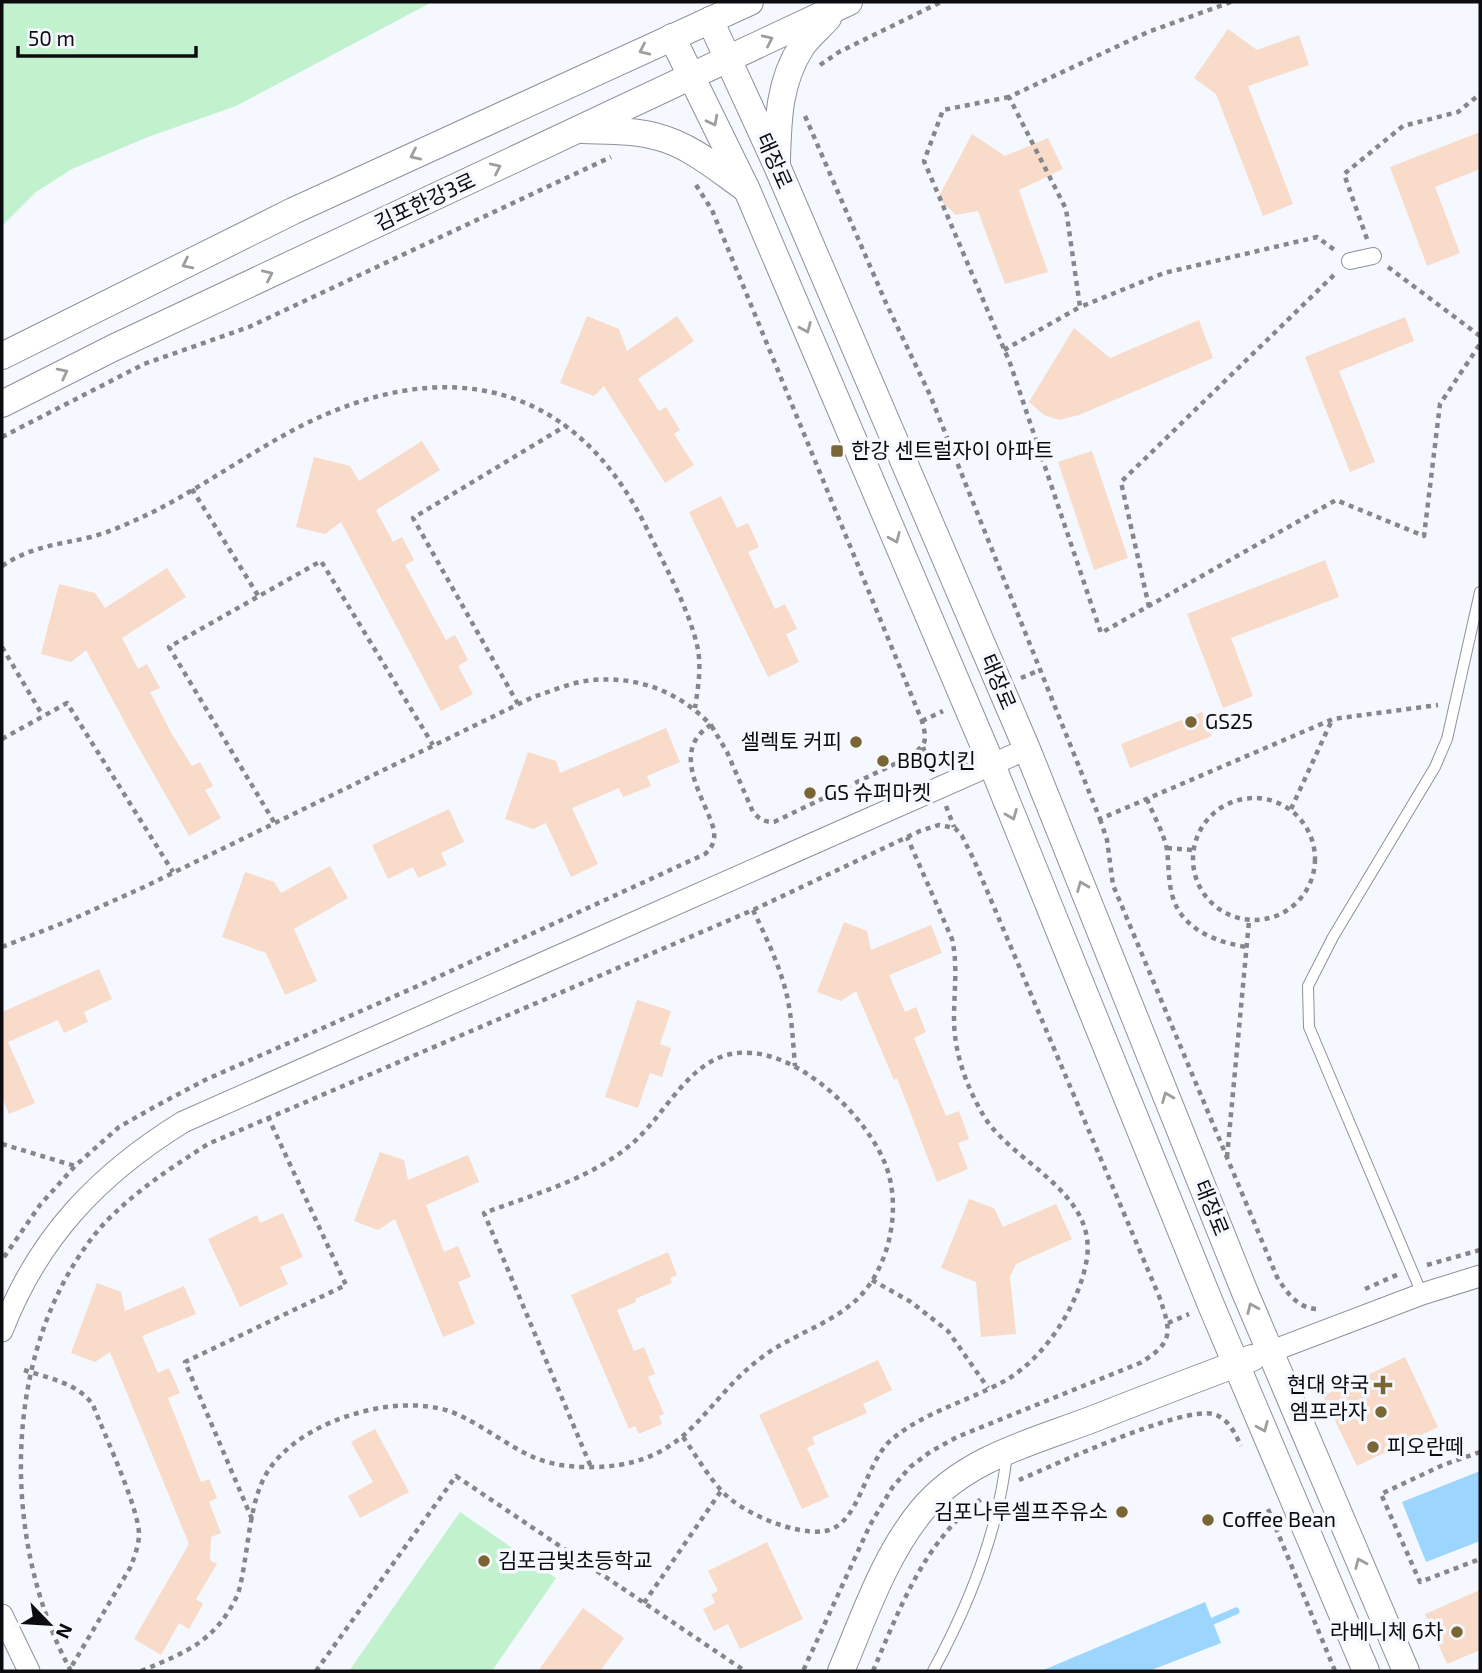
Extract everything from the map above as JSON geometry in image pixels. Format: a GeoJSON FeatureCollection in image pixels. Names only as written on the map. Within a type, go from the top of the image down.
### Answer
{"type":"FeatureCollection","features":[{"type":"Feature","properties":{"kind":"street"},"geometry":{"type":"LineString","coordinates":[[2,356],[293,211],[750,2]]}},
{"type":"Feature","properties":{"kind":"street"},"geometry":{"type":"LineString","coordinates":[[777,166],[778,108],[791,65],[803,44],[845,4]]}},
{"type":"Feature","properties":{"kind":"street","name":"김포한강3로"},"geometry":{"type":"LineString","coordinates":[[2,404],[126,342],[845,4]]}},
{"type":"Feature","properties":{"kind":"street","name":"태장로"},"geometry":{"type":"LineString","coordinates":[[710,20],[777,166],[1027,749],[1239,1278],[1406,1671]]}},
{"type":"Feature","properties":{"kind":"street"},"geometry":{"type":"LineString","coordinates":[[672,37],[747,190],[992,765],[1210,1305],[1366,1671]]}},
{"type":"Feature","properties":{"kind":"street"},"geometry":{"type":"LineString","coordinates":[[578,130],[627,131],[660,137],[689,150],[747,190]]}},
{"type":"Feature","properties":{"kind":"street"},"geometry":{"type":"LineString","coordinates":[[1350,261],[1373,256]]}},
{"type":"Feature","properties":{"kind":"street"},"geometry":{"type":"LineString","coordinates":[[2,1331],[26,1276],[68,1216],[129,1158],[183,1122],[1027,749]]}},
{"type":"Feature","properties":{"kind":"street"},"geometry":{"type":"LineString","coordinates":[[841,1671],[886,1567],[903,1537],[923,1510],[964,1472],[1007,1451],[1422,1294],[1480,1276]]}},
{"type":"Feature","properties":{"kind":"street"},"geometry":{"type":"LineString","coordinates":[[2,1615],[29,1671]]}},
{"type":"Feature","properties":{"kind":"lane"},"geometry":{"type":"LineString","coordinates":[[1422,1294],[1309,1027],[1308,986],[1333,937],[1435,767],[1447,739],[1480,592]]}},
{"type":"Feature","properties":{"kind":"lane"},"geometry":{"type":"LineString","coordinates":[[933,1671],[952,1638],[981,1566],[1004,1486],[1007,1451]]}},
{"type":"Feature","properties":{"kind":"path"},"geometry":{"type":"LineString","coordinates":[[813,73],[817,66],[839,52],[941,2]]}},
{"type":"Feature","properties":{"kind":"path"},"geometry":{"type":"LineString","coordinates":[[1231,2],[1149,32],[1009,97],[943,110],[924,161],[1004,350],[1101,633],[1336,500],[1424,536],[1440,404],[1480,344]]}},
{"type":"Feature","properties":{"kind":"path"},"geometry":{"type":"LineString","coordinates":[[1480,94],[1458,112],[1404,126],[1344,174],[1373,256],[1480,336]]}},
{"type":"Feature","properties":{"kind":"path"},"geometry":{"type":"LineString","coordinates":[[1009,97],[1066,209],[1080,307]]}},
{"type":"Feature","properties":{"kind":"path"},"geometry":{"type":"LineString","coordinates":[[802,108],[886,303],[930,395],[1100,818],[1107,840],[1113,885],[1277,1277],[1288,1294],[1308,1309],[1331,1305]]}},
{"type":"Feature","properties":{"kind":"path"},"geometry":{"type":"LineString","coordinates":[[2,437],[144,364],[249,327],[614,155]]}},
{"type":"Feature","properties":{"kind":"path"},"geometry":{"type":"LineString","coordinates":[[2,947],[74,919],[533,696],[589,680],[618,680],[654,687],[695,708],[711,725],[727,752],[753,812],[759,819],[767,822],[774,822],[907,758],[923,747],[926,737],[922,721],[712,210],[699,187],[690,179]]}},
{"type":"Feature","properties":{"kind":"path"},"geometry":{"type":"LineString","coordinates":[[1004,350],[1080,307],[1164,273],[1317,237],[1350,261],[1121,482],[1149,607]]}},
{"type":"Feature","properties":{"kind":"path"},"geometry":{"type":"LineString","coordinates":[[2,566],[18,555],[36,548],[91,537],[157,510],[254,452],[337,410],[382,395],[417,388],[452,386],[486,390],[518,399],[567,425],[600,456],[625,489],[671,581],[697,646],[699,676],[695,708]]}},
{"type":"Feature","properties":{"kind":"path"},"geometry":{"type":"LineString","coordinates":[[518,704],[413,518],[567,425]]}},
{"type":"Feature","properties":{"kind":"path"},"geometry":{"type":"LineString","coordinates":[[192,489],[259,597]]}},
{"type":"Feature","properties":{"kind":"path"},"geometry":{"type":"LineString","coordinates":[[274,822],[169,647],[321,561],[433,745]]}},
{"type":"Feature","properties":{"kind":"path"},"geometry":{"type":"LineString","coordinates":[[2,647],[43,716]]}},
{"type":"Feature","properties":{"kind":"path"},"geometry":{"type":"LineString","coordinates":[[2,739],[67,703],[173,872]]}},
{"type":"Feature","properties":{"kind":"path"},"geometry":{"type":"LineString","coordinates":[[1100,818],[1333,719],[1455,703]]}},
{"type":"Feature","properties":{"kind":"path"},"geometry":{"type":"LineString","coordinates":[[1291,809],[1333,719]]}},
{"type":"Feature","properties":{"kind":"path"},"geometry":{"type":"LineString","coordinates":[[711,725],[702,731],[696,740],[691,764],[711,818],[715,838]]}},
{"type":"Feature","properties":{"kind":"path"},"geometry":{"type":"LineString","coordinates":[[1254,797],[1274,800],[1291,809],[1305,824],[1313,842],[1315,862],[1311,881],[1301,898],[1286,911],[1268,919],[1249,921],[1228,916],[1211,904],[1198,887],[1192,866],[1193,850],[1202,825],[1216,810],[1234,800],[1254,797]]}},
{"type":"Feature","properties":{"kind":"path"},"geometry":{"type":"LineString","coordinates":[[1147,799],[1167,848],[1167,870],[1174,901],[1189,923],[1222,943],[1246,947]]}},
{"type":"Feature","properties":{"kind":"path"},"geometry":{"type":"LineString","coordinates":[[36,1333],[59,1283],[98,1230],[124,1203],[169,1168],[208,1144],[753,910],[907,837],[939,825],[955,828],[962,836],[1159,1296],[1168,1323],[1168,1334],[1163,1345],[1140,1363],[957,1437],[910,1467],[892,1488],[870,1525],[803,1671]]}},
{"type":"Feature","properties":{"kind":"path"},"geometry":{"type":"LineString","coordinates":[[683,1437],[721,1491],[757,1515],[813,1532],[827,1531],[840,1525],[849,1516],[877,1454],[892,1439],[916,1423],[1007,1379],[1026,1365],[1047,1343],[1060,1324],[1080,1282],[1087,1258],[1087,1236],[1082,1221],[1072,1204],[1054,1184],[998,1134],[985,1118],[961,1066],[955,1038],[956,956],[952,939],[907,837]]}},
{"type":"Feature","properties":{"kind":"path"},"geometry":{"type":"LineString","coordinates":[[1167,848],[1193,850]]}},
{"type":"Feature","properties":{"kind":"path"},"geometry":{"type":"LineString","coordinates":[[753,910],[787,994],[795,1066]]}},
{"type":"Feature","properties":{"kind":"path"},"geometry":{"type":"LineString","coordinates":[[1226,1158],[1249,921]]}},
{"type":"Feature","properties":{"kind":"path"},"geometry":{"type":"LineString","coordinates":[[141,1671],[200,1643],[216,1630],[238,1594],[261,1483],[285,1450],[300,1437],[328,1423],[378,1410],[429,1407],[470,1420],[533,1457],[555,1463],[591,1467],[641,1460],[660,1453],[683,1437],[725,1389],[763,1356],[855,1302],[872,1280],[884,1256],[890,1233],[892,1212],[888,1170],[879,1149],[849,1110],[795,1066],[774,1057],[751,1052],[730,1054],[712,1060],[694,1072],[646,1130],[610,1159],[571,1180],[484,1213],[591,1467]]}},
{"type":"Feature","properties":{"kind":"path"},"geometry":{"type":"LineString","coordinates":[[253,1519],[185,1362],[346,1285],[268,1117]]}},
{"type":"Feature","properties":{"kind":"path"},"geometry":{"type":"LineString","coordinates":[[2,1144],[75,1166]]}},
{"type":"Feature","properties":{"kind":"path"},"geometry":{"type":"LineString","coordinates":[[1354,1294],[1412,1269],[1480,1250]]}},
{"type":"Feature","properties":{"kind":"path"},"geometry":{"type":"LineString","coordinates":[[872,1280],[911,1302],[948,1331],[988,1388]]}},
{"type":"Feature","properties":{"kind":"path"},"geometry":{"type":"LineString","coordinates":[[21,1382],[27,1357]]}},
{"type":"Feature","properties":{"kind":"path"},"geometry":{"type":"LineString","coordinates":[[24,1370],[65,1384],[87,1396],[129,1496],[139,1534],[137,1550],[130,1568],[70,1670],[43,1625]]}},
{"type":"Feature","properties":{"kind":"path"},"geometry":{"type":"LineString","coordinates":[[873,1671],[915,1578],[942,1535],[965,1510],[1004,1486],[1156,1425],[1194,1414],[1214,1414],[1223,1418],[1232,1428],[1242,1448]]}},
{"type":"Feature","properties":{"kind":"path"},"geometry":{"type":"LineString","coordinates":[[1480,1452],[1443,1465],[1381,1494],[1420,1582],[1480,1559]]}},
{"type":"Feature","properties":{"kind":"path"},"geometry":{"type":"LineString","coordinates":[[316,1671],[456,1476],[745,1671]]}},
{"type":"Feature","properties":{"kind":"path"},"geometry":{"type":"LineString","coordinates":[[644,1603],[721,1491]]}},
{"type":"Feature","properties":{"kind":"path"},"geometry":{"type":"LineString","coordinates":[[1263,1497],[1335,1671]]}},
{"type":"Feature","properties":{"kind":"green space"},"geometry":{"type":"Polygon","coordinates":[[[2,2],[432,2],[236,106],[148,137],[72,169],[36,192],[2,226],[2,2]]]}},
{"type":"Feature","properties":{"kind":"green space"},"geometry":{"type":"Polygon","coordinates":[[[460,1512],[556,1578],[492,1671],[349,1671],[460,1512]]]}},
{"type":"Feature","properties":{"kind":"water"},"geometry":{"type":"Polygon","coordinates":[[[1480,1471],[1480,1541],[1426,1562],[1402,1502],[1480,1471]]]}},
{"type":"Feature","properties":{"kind":"water"},"geometry":{"type":"Polygon","coordinates":[[[1205,1602],[1221,1643],[1149,1671],[1041,1671],[1205,1602]]]}},
{"type":"Feature","properties":{"kind":"building"},"geometry":{"type":"Polygon","coordinates":[[[1228,29],[1257,50],[1299,35],[1309,65],[1248,86],[1293,204],[1263,216],[1216,94],[1194,78],[1228,29]]]}},
{"type":"Feature","properties":{"kind":"building"},"geometry":{"type":"Polygon","coordinates":[[[1480,132],[1480,169],[1435,187],[1460,253],[1427,266],[1390,167],[1480,132]]]}},
{"type":"Feature","properties":{"kind":"building"},"geometry":{"type":"Polygon","coordinates":[[[972,134],[1005,156],[1048,138],[1063,169],[1019,190],[1048,272],[1005,284],[978,211],[956,215],[938,198],[972,134]]]}},
{"type":"Feature","properties":{"kind":"building"},"geometry":{"type":"Polygon","coordinates":[[[587,316],[619,329],[627,351],[677,316],[694,341],[638,379],[659,411],[666,407],[680,430],[674,434],[694,465],[665,483],[604,386],[594,396],[560,383],[587,316]]]}},
{"type":"Feature","properties":{"kind":"building"},"geometry":{"type":"Polygon","coordinates":[[[1405,317],[1414,341],[1339,371],[1375,462],[1350,472],[1305,357],[1405,317]]]}},
{"type":"Feature","properties":{"kind":"building"},"geometry":{"type":"Polygon","coordinates":[[[1199,320],[1213,358],[1079,415],[1059,420],[1044,415],[1029,402],[1074,328],[1110,358],[1199,320]]]}},
{"type":"Feature","properties":{"kind":"building"},"geometry":{"type":"Polygon","coordinates":[[[422,441],[440,470],[376,510],[393,542],[402,537],[414,560],[405,565],[446,640],[455,635],[468,660],[458,666],[473,694],[441,711],[341,522],[325,534],[296,527],[314,457],[350,466],[359,481],[422,441]]]}},
{"type":"Feature","properties":{"kind":"building"},"geometry":{"type":"Polygon","coordinates":[[[1092,451],[1128,558],[1094,570],[1058,462],[1092,451]]]}},
{"type":"Feature","properties":{"kind":"building"},"geometry":{"type":"Polygon","coordinates":[[[721,496],[737,528],[748,523],[759,547],[748,552],[775,609],[785,604],[797,629],[786,634],[799,662],[768,677],[689,512],[721,496]]]}},
{"type":"Feature","properties":{"kind":"building"},"geometry":{"type":"Polygon","coordinates":[[[1325,560],[1339,597],[1231,638],[1253,696],[1223,708],[1187,614],[1325,560]]]}},
{"type":"Feature","properties":{"kind":"building"},"geometry":{"type":"Polygon","coordinates":[[[167,568],[186,597],[122,638],[138,669],[147,664],[160,688],[150,692],[173,736],[192,766],[200,762],[213,786],[205,790],[221,818],[189,836],[86,650],[71,662],[41,654],[59,584],[95,593],[105,608],[167,568]]]}},
{"type":"Feature","properties":{"kind":"building"},"geometry":{"type":"Polygon","coordinates":[[[1202,712],[1212,736],[1130,768],[1121,744],[1202,712]]]}},
{"type":"Feature","properties":{"kind":"building"},"geometry":{"type":"Polygon","coordinates":[[[666,728],[680,762],[647,776],[651,786],[623,797],[619,788],[572,808],[598,864],[571,877],[546,823],[533,829],[505,819],[528,752],[556,761],[560,773],[666,728]]]}},
{"type":"Feature","properties":{"kind":"building"},"geometry":{"type":"Polygon","coordinates":[[[449,809],[464,842],[441,853],[447,865],[418,878],[413,867],[388,879],[372,845],[449,809]]]}},
{"type":"Feature","properties":{"kind":"building"},"geometry":{"type":"Polygon","coordinates":[[[330,866],[348,898],[294,929],[317,981],[285,995],[266,953],[222,937],[245,872],[274,882],[281,893],[330,866]]]}},
{"type":"Feature","properties":{"kind":"building"},"geometry":{"type":"Polygon","coordinates":[[[844,922],[867,931],[871,950],[931,925],[942,953],[889,975],[905,1012],[916,1007],[926,1032],[914,1038],[946,1116],[959,1111],[969,1139],[958,1143],[968,1169],[937,1182],[897,1078],[894,1080],[856,991],[841,1001],[817,992],[844,922]]]}},
{"type":"Feature","properties":{"kind":"building"},"geometry":{"type":"Polygon","coordinates":[[[99,969],[112,999],[84,1012],[88,1022],[64,1033],[58,1020],[8,1042],[35,1103],[9,1114],[2,1097],[2,1012],[99,969]]]}},
{"type":"Feature","properties":{"kind":"building"},"geometry":{"type":"Polygon","coordinates":[[[637,1000],[671,1011],[660,1044],[671,1048],[662,1077],[650,1073],[638,1108],[605,1097],[637,1000]]]}},
{"type":"Feature","properties":{"kind":"building"},"geometry":{"type":"Polygon","coordinates":[[[380,1152],[404,1160],[408,1180],[468,1155],[479,1182],[426,1205],[444,1252],[458,1246],[471,1277],[458,1282],[475,1324],[443,1337],[395,1219],[378,1230],[354,1221],[380,1152]]]}},
{"type":"Feature","properties":{"kind":"building"},"geometry":{"type":"Polygon","coordinates":[[[969,1199],[994,1208],[1003,1227],[1056,1204],[1072,1239],[1016,1264],[1010,1277],[1016,1334],[981,1337],[976,1282],[941,1268],[969,1199]]]}},
{"type":"Feature","properties":{"kind":"building"},"geometry":{"type":"Polygon","coordinates":[[[283,1213],[303,1257],[280,1267],[288,1284],[240,1307],[208,1239],[257,1215],[260,1223],[283,1213]]]}},
{"type":"Feature","properties":{"kind":"building"},"geometry":{"type":"Polygon","coordinates":[[[668,1252],[677,1275],[670,1278],[672,1283],[617,1310],[634,1351],[644,1347],[655,1374],[648,1377],[664,1414],[659,1416],[662,1424],[639,1434],[635,1426],[629,1429],[571,1295],[668,1252]]]}},
{"type":"Feature","properties":{"kind":"building"},"geometry":{"type":"Polygon","coordinates":[[[97,1283],[121,1292],[125,1311],[184,1286],[196,1314],[142,1336],[158,1373],[169,1368],[180,1393],[168,1398],[201,1482],[209,1479],[217,1498],[209,1502],[221,1533],[211,1537],[210,1560],[217,1564],[196,1599],[203,1604],[189,1629],[179,1623],[161,1655],[134,1639],[189,1544],[110,1352],[95,1362],[71,1353],[97,1283]]]}},
{"type":"Feature","properties":{"kind":"building","name":"엠프라자"},"geometry":{"type":"Polygon","coordinates":[[[1405,1357],[1438,1427],[1357,1466],[1323,1396],[1405,1357]]]}},
{"type":"Feature","properties":{"kind":"building"},"geometry":{"type":"Polygon","coordinates":[[[878,1360],[892,1390],[863,1404],[867,1413],[812,1437],[815,1444],[807,1448],[829,1497],[802,1509],[759,1415],[878,1360]]]}},
{"type":"Feature","properties":{"kind":"building"},"geometry":{"type":"Polygon","coordinates":[[[375,1429],[409,1492],[360,1518],[348,1496],[373,1482],[351,1442],[375,1429]]]}},
{"type":"Feature","properties":{"kind":"building"},"geometry":{"type":"Polygon","coordinates":[[[767,1542],[803,1619],[740,1649],[728,1624],[714,1631],[703,1609],[715,1603],[711,1594],[718,1591],[708,1571],[767,1542]]]}},
{"type":"Feature","properties":{"kind":"building","name":"라베니체 6차"},"geometry":{"type":"Polygon","coordinates":[[[1480,1590],[1480,1650],[1447,1664],[1425,1614],[1480,1590]]]}},
{"type":"Feature","properties":{"kind":"building"},"geometry":{"type":"Polygon","coordinates":[[[583,1608],[624,1638],[600,1671],[538,1671],[583,1608]]]}},
{"type":"Feature","properties":{"kind":"waterway"},"geometry":{"type":"LineString","coordinates":[[1206,1624],[1236,1611]]}},
{"type":"Feature","properties":{"kind":"place","name":"한강 센트럴자이 아파트"},"geometry":{"type":"Point","coordinates":[837,451]}},
{"type":"Feature","properties":{"kind":"place","name":"GS25"},"geometry":{"type":"Point","coordinates":[1191,722]}},
{"type":"Feature","properties":{"kind":"place","name":"셀렉토 커피"},"geometry":{"type":"Point","coordinates":[856,742]}},
{"type":"Feature","properties":{"kind":"place","name":"BBQ치킨"},"geometry":{"type":"Point","coordinates":[883,761]}},
{"type":"Feature","properties":{"kind":"place","name":"GS 슈퍼마켓"},"geometry":{"type":"Point","coordinates":[810,793]}},
{"type":"Feature","properties":{"kind":"place","name":"현대 약국"},"geometry":{"type":"Point","coordinates":[1383,1385]}},
{"type":"Feature","properties":{"kind":"place","name":"엠프라자"},"geometry":{"type":"Point","coordinates":[1381,1412]}},
{"type":"Feature","properties":{"kind":"place","name":"피오란떼"},"geometry":{"type":"Point","coordinates":[1373,1447]}},
{"type":"Feature","properties":{"kind":"place","name":"김포나루셀프주유소"},"geometry":{"type":"Point","coordinates":[1122,1512]}},
{"type":"Feature","properties":{"kind":"place","name":"Coffee Bean"},"geometry":{"type":"Point","coordinates":[1208,1520]}},
{"type":"Feature","properties":{"kind":"place","name":"김포금빛초등학교"},"geometry":{"type":"Point","coordinates":[484,1561]}},
{"type":"Feature","properties":{"kind":"place","name":"라베니체 6차"},"geometry":{"type":"Point","coordinates":[1457,1632]}}]}
